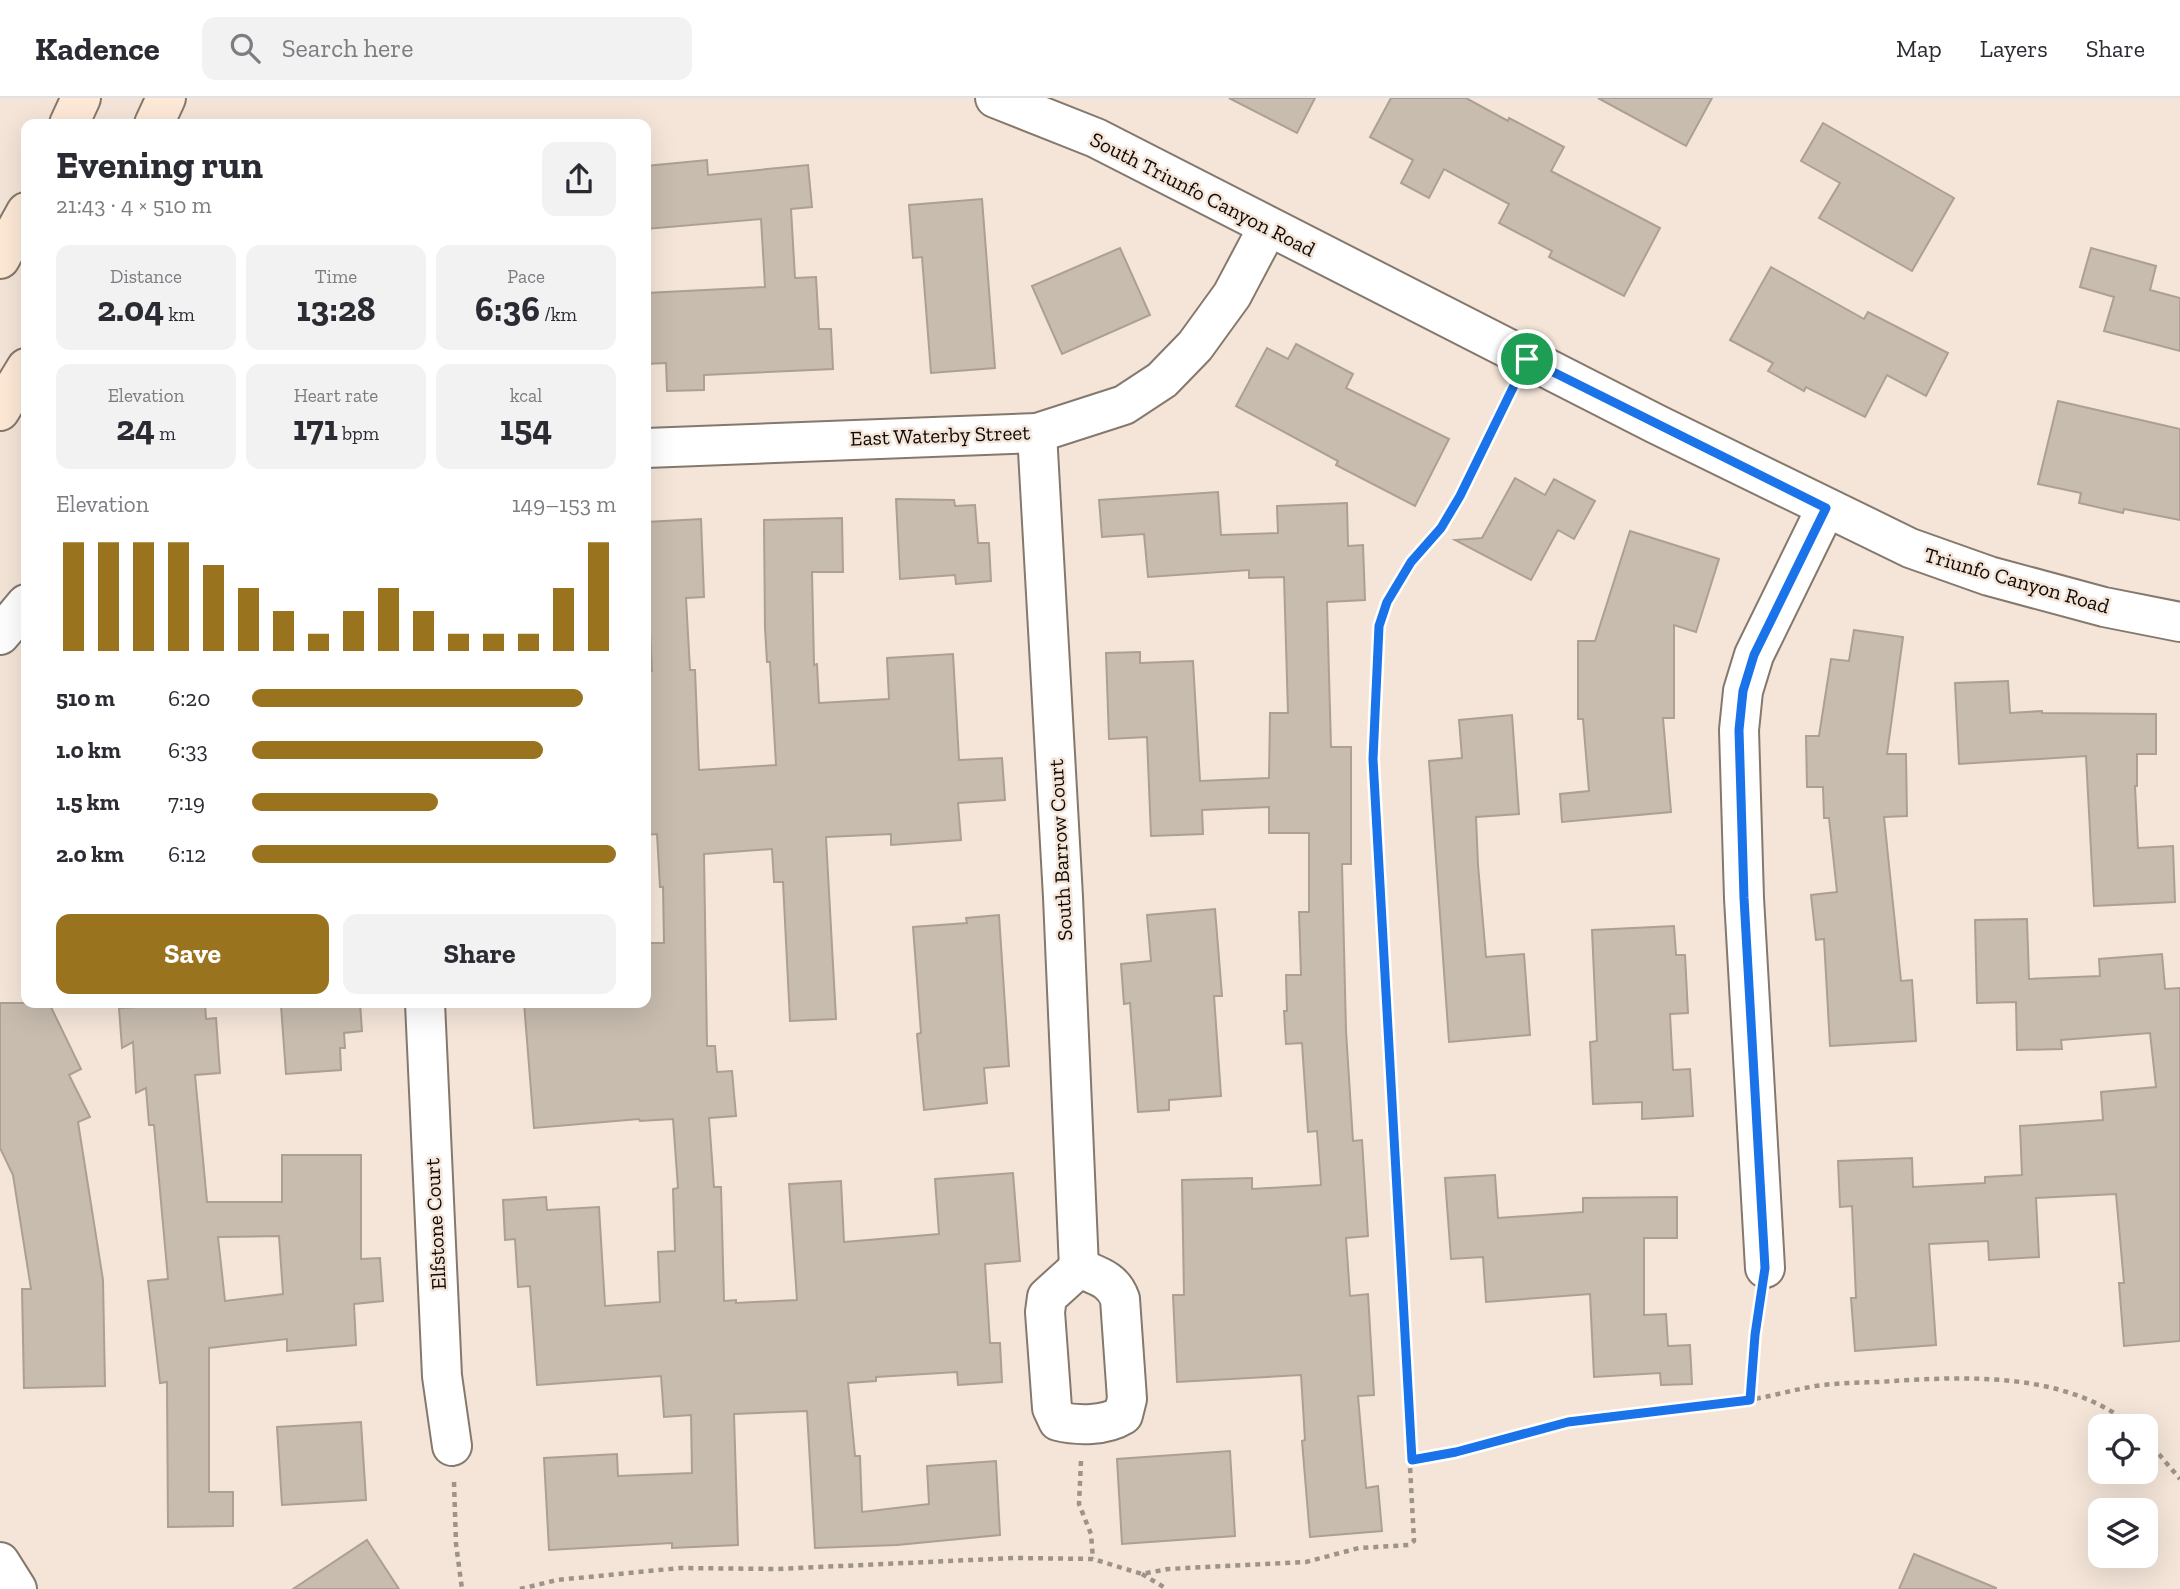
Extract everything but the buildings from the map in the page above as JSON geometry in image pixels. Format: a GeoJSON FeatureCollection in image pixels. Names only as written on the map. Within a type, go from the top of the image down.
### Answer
{"type":"FeatureCollection","features":[{"type":"Feature","properties":{"kind":"main road"},"geometry":{"type":"LineString","coordinates":[[71,119],[81,98]]}},
{"type":"Feature","properties":{"kind":"main road"},"geometry":{"type":"LineString","coordinates":[[156,119],[166,98]]}},
{"type":"Feature","properties":{"kind":"main road"},"geometry":{"type":"LineString","coordinates":[[0,259],[21,221]]}},
{"type":"Feature","properties":{"kind":"main road"},"geometry":{"type":"LineString","coordinates":[[0,411],[21,376]]}},
{"type":"Feature","properties":{"kind":"street","name":"South Triunfo Canyon Road"},"geometry":{"type":"LineString","coordinates":[[995,98],[1096,138],[1407,297]]}},
{"type":"Feature","properties":{"kind":"street","name":"East Waterby Street"},"geometry":{"type":"LineString","coordinates":[[651,447],[1037,433],[1125,405],[1162,380],[1195,346],[1231,295],[1268,227]]}},
{"type":"Feature","properties":{"kind":"street","name":"Triunfo Canyon Road"},"geometry":{"type":"LineString","coordinates":[[1407,297],[1910,548],[1989,576],[2104,607],[2180,622]]}},
{"type":"Feature","properties":{"kind":"street","name":"South Barrow Court"},"geometry":{"type":"LineString","coordinates":[[1037,433],[1063,897],[1079,1268]]}},
{"type":"Feature","properties":{"kind":"street"},"geometry":{"type":"LineString","coordinates":[[1765,1268],[1744,898],[1739,730],[1743,691],[1754,655],[1826,508]]}},
{"type":"Feature","properties":{"kind":"street"},"geometry":{"type":"LineString","coordinates":[[0,635],[21,610]]}},
{"type":"Feature","properties":{"kind":"street","name":"Elfstone Court"},"geometry":{"type":"LineString","coordinates":[[425,1008],[442,1376],[452,1446]]}},
{"type":"Feature","properties":{"kind":"street"},"geometry":{"type":"LineString","coordinates":[[1079,1268],[1116,1288],[1127,1399],[1124,1415],[1113,1421],[1090,1423],[1072,1424],[1058,1421],[1052,1408],[1046,1326],[1047,1297],[1079,1268]]}},
{"type":"Feature","properties":{"kind":"street"},"geometry":{"type":"LineString","coordinates":[[0,1562],[17,1589]]}},
{"type":"Feature","properties":{"kind":"path"},"geometry":{"type":"LineString","coordinates":[[1142,1574],[1168,1569],[1306,1562],[1359,1548],[1409,1545],[1414,1541],[1412,1460],[1373,759],[1379,626],[1387,602],[1411,562],[1441,528],[1460,496],[1527,359]]}},
{"type":"Feature","properties":{"kind":"path"},"geometry":{"type":"LineString","coordinates":[[1750,1400],[1755,1335],[1765,1268]]}},
{"type":"Feature","properties":{"kind":"path"},"geometry":{"type":"LineString","coordinates":[[1412,1460],[1456,1452],[1568,1422],[1750,1400],[1826,1384],[1940,1378],[2034,1384],[2085,1399],[2117,1414]]}},
{"type":"Feature","properties":{"kind":"path"},"geometry":{"type":"LineString","coordinates":[[1090,1423],[1082,1456],[1079,1504],[1091,1534],[1093,1559]]}},
{"type":"Feature","properties":{"kind":"path"},"geometry":{"type":"LineString","coordinates":[[452,1446],[456,1544],[462,1589]]}},
{"type":"Feature","properties":{"kind":"path"},"geometry":{"type":"LineString","coordinates":[[2158,1453],[2180,1479]]}},
{"type":"Feature","properties":{"kind":"path"},"geometry":{"type":"LineString","coordinates":[[520,1589],[557,1580],[680,1568],[776,1569],[1014,1558],[1093,1559],[1142,1574],[1167,1589]]}},
{"type":"Feature","properties":{"kind":"route"},"geometry":{"type":"LineString","coordinates":[[1527,359],[1826,508],[1789,578],[1754,655],[1743,691],[1739,730],[1744,898],[1765,1268],[1755,1335],[1750,1400],[1568,1422],[1456,1452],[1412,1460],[1373,759],[1379,626],[1387,602],[1411,562],[1441,528],[1460,496],[1527,359]]}}]}
